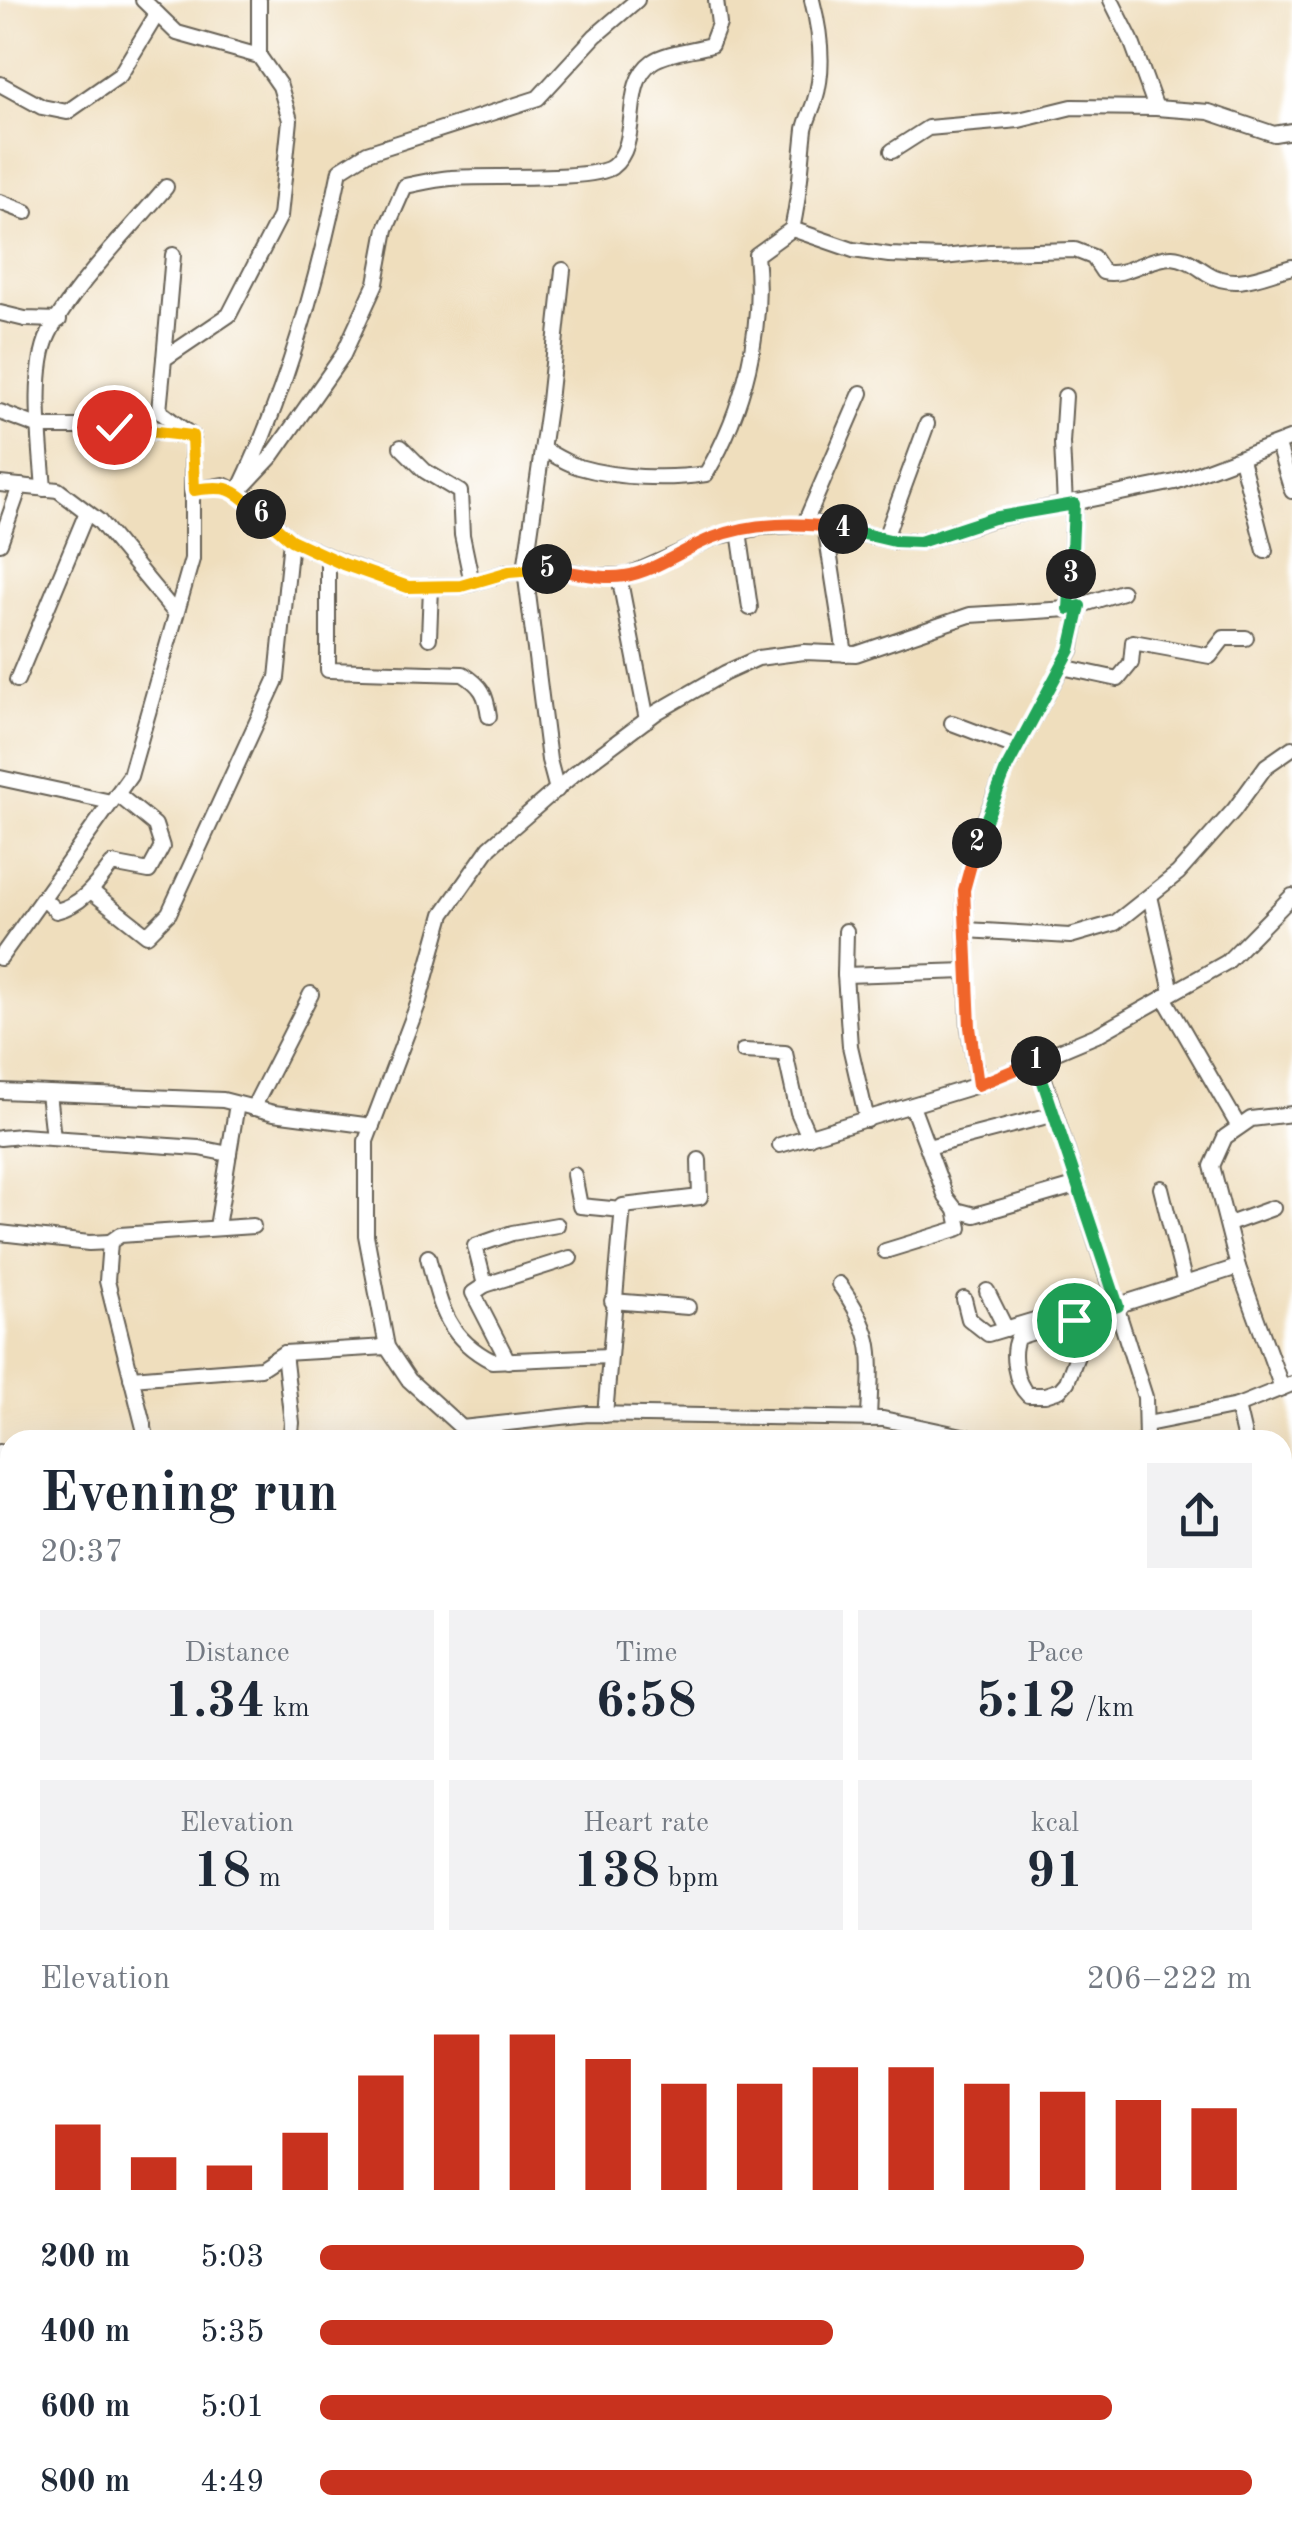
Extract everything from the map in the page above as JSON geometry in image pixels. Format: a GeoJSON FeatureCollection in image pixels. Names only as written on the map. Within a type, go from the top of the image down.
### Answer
{"type":"FeatureCollection","features":[{"type":"Feature","properties":{"kind":"street"},"geometry":{"type":"LineString","coordinates":[[142,0],[177,33],[259,56]]}},
{"type":"Feature","properties":{"kind":"street"},"geometry":{"type":"LineString","coordinates":[[164,359],[229,315],[280,216],[290,120],[280,86],[259,56],[259,0]]}},
{"type":"Feature","properties":{"kind":"street"},"geometry":{"type":"LineString","coordinates":[[238,492],[260,448],[293,355],[340,170],[367,153],[538,98],[594,36],[637,0]]}},
{"type":"Feature","properties":{"kind":"street"},"geometry":{"type":"LineString","coordinates":[[238,492],[272,456],[343,355],[376,283],[386,228],[406,186],[448,178],[520,174],[574,177],[611,169],[624,152],[640,76],[654,60],[711,45],[720,24],[716,0]]}},
{"type":"Feature","properties":{"kind":"street"},"geometry":{"type":"LineString","coordinates":[[542,449],[578,466],[624,474],[682,478],[706,474],[726,439],[745,386],[760,284],[756,254],[792,229],[799,200],[806,124],[816,97],[819,73],[820,31],[812,0]]}},
{"type":"Feature","properties":{"kind":"street"},"geometry":{"type":"LineString","coordinates":[[1111,0],[1131,40],[1156,108]]}},
{"type":"Feature","properties":{"kind":"street"},"geometry":{"type":"LineString","coordinates":[[0,84],[42,106],[67,112],[120,76],[157,14]]}},
{"type":"Feature","properties":{"kind":"street"},"geometry":{"type":"LineString","coordinates":[[892,152],[928,128],[1019,120],[1072,107],[1209,112],[1274,134],[1292,132]]}},
{"type":"Feature","properties":{"kind":"street"},"geometry":{"type":"LineString","coordinates":[[44,489],[38,398],[48,336],[72,300],[166,187]]}},
{"type":"Feature","properties":{"kind":"street"},"geometry":{"type":"LineString","coordinates":[[0,202],[26,212]]}},
{"type":"Feature","properties":{"kind":"street"},"geometry":{"type":"LineString","coordinates":[[792,229],[852,250],[889,256],[1075,250],[1093,256],[1103,272],[1113,275],[1152,260],[1174,257],[1228,282],[1242,282],[1292,267]]}},
{"type":"Feature","properties":{"kind":"street"},"geometry":{"type":"LineString","coordinates":[[173,255],[159,411],[192,436]]}},
{"type":"Feature","properties":{"kind":"street"},"geometry":{"type":"LineString","coordinates":[[558,790],[549,760],[525,570],[563,270]]}},
{"type":"Feature","properties":{"kind":"street"},"geometry":{"type":"LineString","coordinates":[[0,313],[25,319],[59,320]]}},
{"type":"Feature","properties":{"kind":"street"},"geometry":{"type":"LineString","coordinates":[[804,525],[862,393]]}},
{"type":"Feature","properties":{"kind":"street"},"geometry":{"type":"LineString","coordinates":[[978,1085],[970,1027],[964,890],[979,834],[1018,748],[1070,650],[1075,607],[1062,443],[1065,396]]}},
{"type":"Feature","properties":{"kind":"street"},"geometry":{"type":"LineString","coordinates":[[0,412],[40,428],[114,427],[192,436]]}},
{"type":"Feature","properties":{"kind":"street"},"geometry":{"type":"LineString","coordinates":[[885,538],[927,424]]}},
{"type":"Feature","properties":{"kind":"street"},"geometry":{"type":"LineString","coordinates":[[0,958],[130,776],[192,559],[192,436]]}},
{"type":"Feature","properties":{"kind":"street"},"geometry":{"type":"LineString","coordinates":[[194,490],[223,485],[238,492],[291,540],[408,587],[472,583],[509,572],[550,568],[619,576],[640,571],[715,536],[804,525],[920,542],[993,518],[1176,482],[1285,442],[1292,491]]}},
{"type":"Feature","properties":{"kind":"street"},"geometry":{"type":"LineString","coordinates":[[401,447],[425,472],[460,492],[462,535],[472,583]]}},
{"type":"Feature","properties":{"kind":"street"},"geometry":{"type":"LineString","coordinates":[[1242,459],[1265,551]]}},
{"type":"Feature","properties":{"kind":"street"},"geometry":{"type":"LineString","coordinates":[[0,484],[58,490],[99,521],[176,614]]}},
{"type":"Feature","properties":{"kind":"street"},"geometry":{"type":"LineString","coordinates":[[0,542],[20,486]]}},
{"type":"Feature","properties":{"kind":"street"},"geometry":{"type":"LineString","coordinates":[[17,680],[86,512]]}},
{"type":"Feature","properties":{"kind":"street"},"geometry":{"type":"LineString","coordinates":[[825,526],[844,654]]}},
{"type":"Feature","properties":{"kind":"street"},"geometry":{"type":"LineString","coordinates":[[740,531],[750,608]]}},
{"type":"Feature","properties":{"kind":"street"},"geometry":{"type":"LineString","coordinates":[[91,891],[147,935],[169,913],[277,678],[291,540]]}},
{"type":"Feature","properties":{"kind":"street"},"geometry":{"type":"LineString","coordinates":[[328,557],[328,670],[463,674],[479,684],[486,695],[489,716]]}},
{"type":"Feature","properties":{"kind":"street"},"geometry":{"type":"LineString","coordinates":[[619,576],[646,720]]}},
{"type":"Feature","properties":{"kind":"street"},"geometry":{"type":"LineString","coordinates":[[428,638],[431,587]]}},
{"type":"Feature","properties":{"kind":"street"},"geometry":{"type":"LineString","coordinates":[[460,1430],[409,1380],[388,1347],[366,1235],[366,1141],[418,1004],[443,914],[490,847],[646,720],[758,658],[804,652],[856,654],[970,614],[1075,607],[1122,592]]}},
{"type":"Feature","properties":{"kind":"street"},"geometry":{"type":"LineString","coordinates":[[1062,667],[1118,679],[1131,663],[1133,642],[1210,656],[1224,638],[1246,638]]}},
{"type":"Feature","properties":{"kind":"street"},"geometry":{"type":"LineString","coordinates":[[952,723],[1018,748]]}},
{"type":"Feature","properties":{"kind":"street"},"geometry":{"type":"LineString","coordinates":[[966,930],[1070,936],[1115,923],[1178,873],[1234,810],[1266,766],[1292,748]]}},
{"type":"Feature","properties":{"kind":"street"},"geometry":{"type":"LineString","coordinates":[[0,778],[114,798],[155,825],[162,847],[148,871],[112,864],[91,891],[71,908],[56,911],[43,898]]}},
{"type":"Feature","properties":{"kind":"street"},"geometry":{"type":"LineString","coordinates":[[1150,896],[1168,994],[1240,1127]]}},
{"type":"Feature","properties":{"kind":"street"},"geometry":{"type":"LineString","coordinates":[[780,1145],[978,1085],[1097,1035],[1227,962],[1292,896]]}},
{"type":"Feature","properties":{"kind":"street"},"geometry":{"type":"LineString","coordinates":[[846,931],[850,1046],[868,1120]]}},
{"type":"Feature","properties":{"kind":"street"},"geometry":{"type":"LineString","coordinates":[[846,975],[967,971]]}},
{"type":"Feature","properties":{"kind":"street"},"geometry":{"type":"LineString","coordinates":[[253,1108],[311,994]]}},
{"type":"Feature","properties":{"kind":"street"},"geometry":{"type":"LineString","coordinates":[[743,1051],[785,1053],[798,1112],[809,1137]]}},
{"type":"Feature","properties":{"kind":"street"},"geometry":{"type":"LineString","coordinates":[[1038,1060],[1145,1397],[1147,1430]]}},
{"type":"Feature","properties":{"kind":"street"},"geometry":{"type":"LineString","coordinates":[[0,1090],[222,1100],[372,1126]]}},
{"type":"Feature","properties":{"kind":"street"},"geometry":{"type":"LineString","coordinates":[[48,1093],[54,1138]]}},
{"type":"Feature","properties":{"kind":"street"},"geometry":{"type":"LineString","coordinates":[[217,1227],[237,1104]]}},
{"type":"Feature","properties":{"kind":"street"},"geometry":{"type":"LineString","coordinates":[[885,1252],[960,1228],[912,1106]]}},
{"type":"Feature","properties":{"kind":"street"},"geometry":{"type":"LineString","coordinates":[[928,1147],[1055,1114]]}},
{"type":"Feature","properties":{"kind":"street"},"geometry":{"type":"LineString","coordinates":[[1154,1430],[1237,1406],[1287,1386],[1238,1267],[1212,1166],[1226,1137],[1251,1119],[1292,1114]]}},
{"type":"Feature","properties":{"kind":"street"},"geometry":{"type":"LineString","coordinates":[[0,1138],[199,1148],[229,1154]]}},
{"type":"Feature","properties":{"kind":"street"},"geometry":{"type":"LineString","coordinates":[[605,1414],[623,1206],[700,1197],[698,1160]]}},
{"type":"Feature","properties":{"kind":"street"},"geometry":{"type":"LineString","coordinates":[[574,1175],[580,1206],[622,1210]]}},
{"type":"Feature","properties":{"kind":"street"},"geometry":{"type":"LineString","coordinates":[[956,1210],[975,1215],[1078,1184]]}},
{"type":"Feature","properties":{"kind":"street"},"geometry":{"type":"LineString","coordinates":[[1161,1188],[1185,1284]]}},
{"type":"Feature","properties":{"kind":"street"},"geometry":{"type":"LineString","coordinates":[[1229,1224],[1273,1208]]}},
{"type":"Feature","properties":{"kind":"street"},"geometry":{"type":"LineString","coordinates":[[486,1285],[474,1246],[512,1233],[557,1225]]}},
{"type":"Feature","properties":{"kind":"street"},"geometry":{"type":"LineString","coordinates":[[0,1233],[110,1242],[120,1235],[253,1226]]}},
{"type":"Feature","properties":{"kind":"street"},"geometry":{"type":"LineString","coordinates":[[110,1242],[108,1281],[144,1430]]}},
{"type":"Feature","properties":{"kind":"street"},"geometry":{"type":"LineString","coordinates":[[428,1257],[440,1306],[452,1331],[475,1352],[492,1360],[508,1361],[609,1356]]}},
{"type":"Feature","properties":{"kind":"street"},"geometry":{"type":"LineString","coordinates":[[508,1361],[474,1298],[476,1288],[570,1258]]}},
{"type":"Feature","properties":{"kind":"street"},"geometry":{"type":"LineString","coordinates":[[964,1299],[970,1320],[988,1334],[1238,1267]]}},
{"type":"Feature","properties":{"kind":"street"},"geometry":{"type":"LineString","coordinates":[[838,1284],[864,1322],[871,1344],[869,1419]]}},
{"type":"Feature","properties":{"kind":"street"},"geometry":{"type":"LineString","coordinates":[[988,1291],[1006,1330]]}},
{"type":"Feature","properties":{"kind":"street"},"geometry":{"type":"LineString","coordinates":[[1074,1320],[1081,1345],[1067,1382],[1060,1390],[1046,1395],[1028,1395],[1020,1388],[1014,1342],[1018,1337],[1074,1320],[1116,1301]]}},
{"type":"Feature","properties":{"kind":"street"},"geometry":{"type":"LineString","coordinates":[[612,1302],[688,1307]]}},
{"type":"Feature","properties":{"kind":"street"},"geometry":{"type":"LineString","coordinates":[[131,1378],[261,1368],[284,1353],[388,1347]]}},
{"type":"Feature","properties":{"kind":"street"},"geometry":{"type":"LineString","coordinates":[[284,1353],[291,1430]]}},
{"type":"Feature","properties":{"kind":"street"},"geometry":{"type":"LineString","coordinates":[[1237,1406],[1243,1430]]}},
{"type":"Feature","properties":{"kind":"street"},"geometry":{"type":"LineString","coordinates":[[492,1430],[605,1414],[869,1419],[928,1430]]}},
{"type":"Feature","properties":{"kind":"route"},"geometry":{"type":"LineString","coordinates":[[114,427],[192,436],[194,490],[223,485],[238,492],[291,540],[408,587],[461,586],[509,572],[550,568],[594,576],[627,576],[715,536],[762,527],[817,524],[894,541],[920,542],[993,518],[1074,504],[1069,609],[1080,606],[1070,650],[1044,705],[1007,767],[979,834],[964,890],[970,1027],[978,1085],[1038,1060],[1118,1306],[1074,1320]]}}]}
